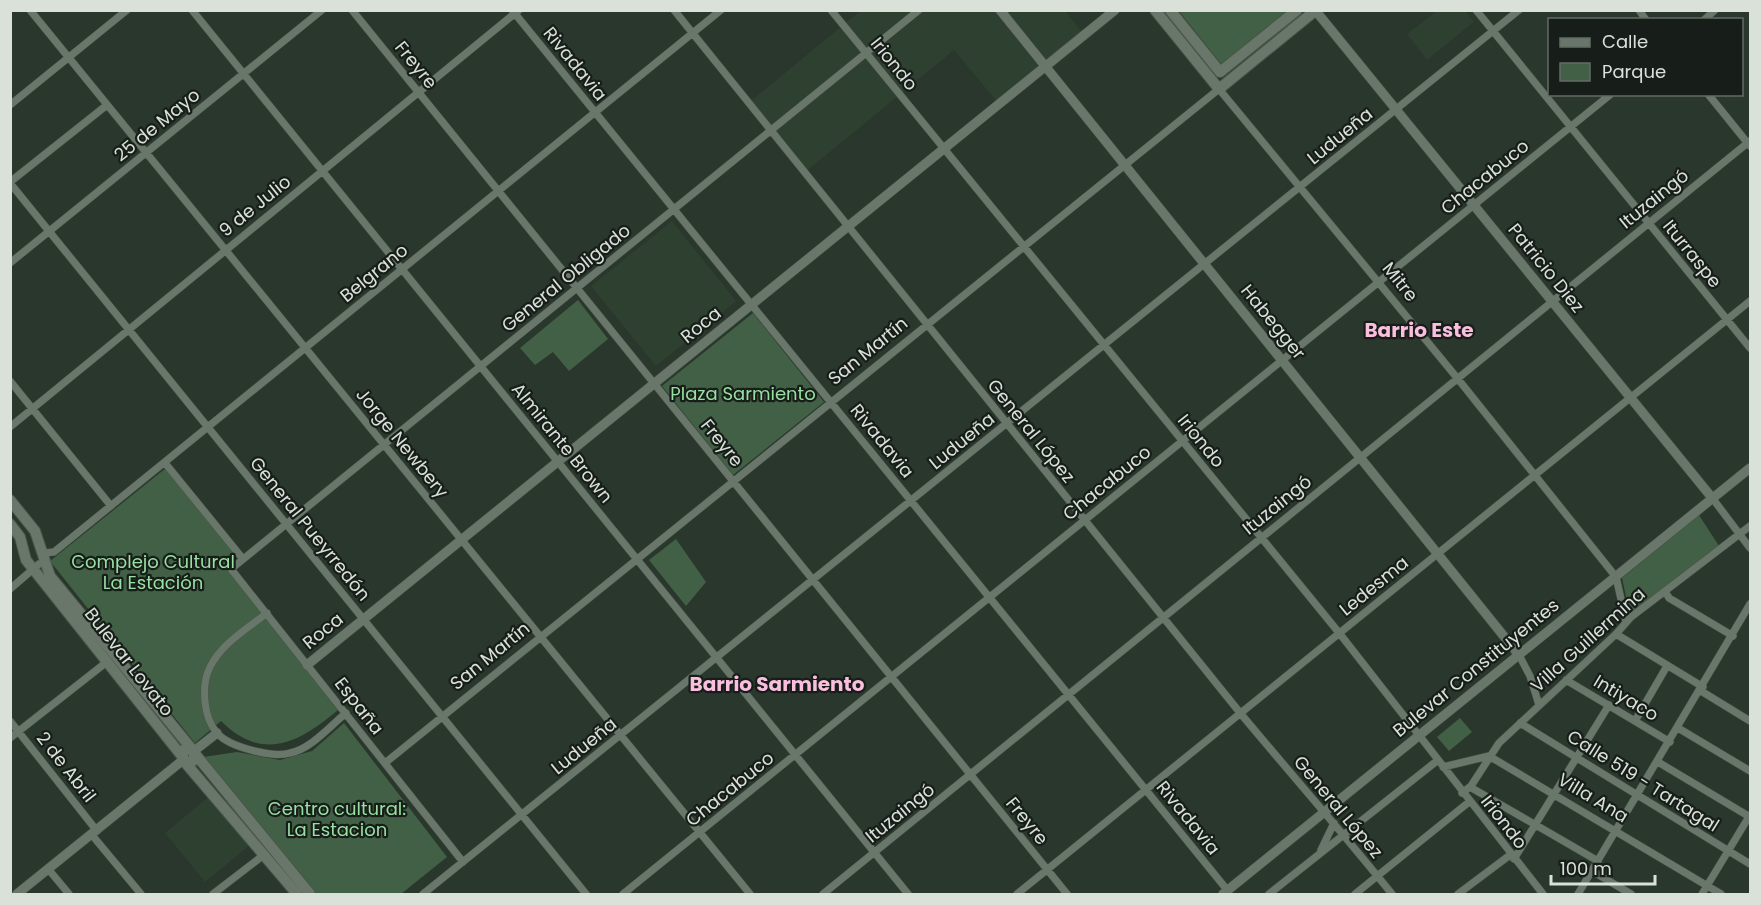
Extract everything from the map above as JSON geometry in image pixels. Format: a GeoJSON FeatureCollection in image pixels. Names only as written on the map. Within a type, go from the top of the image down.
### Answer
{"type":"FeatureCollection","features":[{"type":"Feature","properties":{"kind":"main road","name":"Mitre"},"geometry":{"type":"LineString","coordinates":[[1155,10],[1219,89]]}},
{"type":"Feature","properties":{"kind":"main road"},"geometry":{"type":"LineString","coordinates":[[1170,10],[1220,72],[1297,10]]}},
{"type":"Feature","properties":{"kind":"main road","name":"San Martín"},"geometry":{"type":"LineString","coordinates":[[1219,89],[1315,11]]}},
{"type":"Feature","properties":{"kind":"main road","name":"Bulevar Lovato"},"geometry":{"type":"LineString","coordinates":[[10,500],[35,531],[37,559],[111,658],[193,751],[268,851],[297,894]]}},
{"type":"Feature","properties":{"kind":"main road","name":"Bulevar Lovato"},"geometry":{"type":"LineString","coordinates":[[10,524],[111,658],[183,759],[310,894]]}},
{"type":"Feature","properties":{"kind":"main road"},"geometry":{"type":"LineString","coordinates":[[183,759],[193,761],[193,751]]}},
{"type":"Feature","properties":{"kind":"street","name":"Jorge Newbery"},"geometry":{"type":"LineString","coordinates":[[30,10],[750,894]]}},
{"type":"Feature","properties":{"kind":"street"},"geometry":{"type":"LineString","coordinates":[[10,105],[127,10]]}},
{"type":"Feature","properties":{"kind":"street","name":"Almirante Brown"},"geometry":{"type":"LineString","coordinates":[[192,10],[908,894]]}},
{"type":"Feature","properties":{"kind":"street","name":"25 de Mayo"},"geometry":{"type":"LineString","coordinates":[[10,263],[322,10]]}},
{"type":"Feature","properties":{"kind":"street","name":"Freyre"},"geometry":{"type":"LineString","coordinates":[[352,10],[1067,894]]}},
{"type":"Feature","properties":{"kind":"street","name":"General López"},"geometry":{"type":"LineString","coordinates":[[674,10],[1241,714],[1323,813],[1345,834],[1392,894]]}},
{"type":"Feature","properties":{"kind":"street","name":"Belgrano"},"geometry":{"type":"LineString","coordinates":[[10,589],[37,559],[54,552],[209,428],[721,10]]}},
{"type":"Feature","properties":{"kind":"street","name":"Iriondo"},"geometry":{"type":"LineString","coordinates":[[831,10],[1340,634],[1543,894]]}},
{"type":"Feature","properties":{"kind":"street","name":"General Obligado"},"geometry":{"type":"LineString","coordinates":[[231,569],[919,10]]}},
{"type":"Feature","properties":{"kind":"street","name":"Habegger"},"geometry":{"type":"LineString","coordinates":[[1000,10],[1362,457],[1519,655]]}},
{"type":"Feature","properties":{"kind":"street","name":"Roca"},"geometry":{"type":"LineString","coordinates":[[307,665],[1115,10]]}},
{"type":"Feature","properties":{"kind":"street","name":"Iturraspe"},"geometry":{"type":"LineString","coordinates":[[1476,10],[1750,348]]}},
{"type":"Feature","properties":{"kind":"street","name":"Ludueña"},"geometry":{"type":"LineString","coordinates":[[423,894],[1519,10]]}},
{"type":"Feature","properties":{"kind":"street","name":"Patricio Diez"},"geometry":{"type":"LineString","coordinates":[[1315,11],[1713,499],[1750,548]]}},
{"type":"Feature","properties":{"kind":"street","name":"9 de Julio"},"geometry":{"type":"LineString","coordinates":[[10,427],[515,12]]}},
{"type":"Feature","properties":{"kind":"street","name":"Rivadavia"},"geometry":{"type":"LineString","coordinates":[[515,12],[1069,694],[1226,893]]}},
{"type":"Feature","properties":{"kind":"street","name":"San Martín"},"geometry":{"type":"LineString","coordinates":[[385,763],[1219,89]]}},
{"type":"Feature","properties":{"kind":"street","name":"Mitre"},"geometry":{"type":"LineString","coordinates":[[1219,89],[1458,379],[1616,577]]}},
{"type":"Feature","properties":{"kind":"street","name":"Chacabuco"},"geometry":{"type":"LineString","coordinates":[[623,894],[1609,96]]}},
{"type":"Feature","properties":{"kind":"street"},"geometry":{"type":"LineString","coordinates":[[1710,96],[1750,143]]}},
{"type":"Feature","properties":{"kind":"street"},"geometry":{"type":"LineString","coordinates":[[10,183],[107,105]]}},
{"type":"Feature","properties":{"kind":"street","name":"Ituzaingó"},"geometry":{"type":"LineString","coordinates":[[823,894],[1750,143]]}},
{"type":"Feature","properties":{"kind":"street","name":"General Pueyrredón"},"geometry":{"type":"LineString","coordinates":[[10,183],[586,894]]}},
{"type":"Feature","properties":{"kind":"street","name":"Ledesma"},"geometry":{"type":"LineString","coordinates":[[1017,894],[1750,301]]}},
{"type":"Feature","properties":{"kind":"street"},"geometry":{"type":"LineString","coordinates":[[10,381],[111,506]]}},
{"type":"Feature","properties":{"kind":"street"},"geometry":{"type":"LineString","coordinates":[[165,463],[243,559]]}},
{"type":"Feature","properties":{"kind":"street","name":"Bulevar Constituyentes"},"geometry":{"type":"LineString","coordinates":[[1226,893],[1323,813],[1422,738],[1519,655],[1750,468]]}},
{"type":"Feature","properties":{"kind":"street","name":"Villa Guillermina"},"geometry":{"type":"LineString","coordinates":[[1462,793],[1470,787],[1489,756],[1539,705],[1616,634],[1626,621],[1750,526]]}},
{"type":"Feature","properties":{"kind":"street","name":"España"},"geometry":{"type":"LineString","coordinates":[[231,569],[463,862]]}},
{"type":"Feature","properties":{"kind":"street"},"geometry":{"type":"LineString","coordinates":[[1616,577],[1626,621]]}},
{"type":"Feature","properties":{"kind":"street"},"geometry":{"type":"LineString","coordinates":[[1665,591],[1669,598],[1732,636]]}},
{"type":"Feature","properties":{"kind":"street"},"geometry":{"type":"LineString","coordinates":[[1578,894],[1702,689],[1750,604]]}},
{"type":"Feature","properties":{"kind":"street"},"geometry":{"type":"LineString","coordinates":[[267,613],[225,646],[210,667],[204,696],[207,712],[217,733],[262,754],[289,754],[303,748],[346,713]]}},
{"type":"Feature","properties":{"kind":"street"},"geometry":{"type":"LineString","coordinates":[[1616,634],[1750,721]]}},
{"type":"Feature","properties":{"kind":"street"},"geometry":{"type":"LineString","coordinates":[[1519,655],[1530,676],[1539,705]]}},
{"type":"Feature","properties":{"kind":"street"},"geometry":{"type":"LineString","coordinates":[[10,738],[111,658]]}},
{"type":"Feature","properties":{"kind":"street"},"geometry":{"type":"LineString","coordinates":[[1635,721],[1667,666]]}},
{"type":"Feature","properties":{"kind":"street","name":"Intiyaco"},"geometry":{"type":"LineString","coordinates":[[1566,680],[1670,742]]}},
{"type":"Feature","properties":{"kind":"street"},"geometry":{"type":"LineString","coordinates":[[1458,894],[1512,857],[1535,825],[1609,705]]}},
{"type":"Feature","properties":{"kind":"street","name":"2 de Abril"},"geometry":{"type":"LineString","coordinates":[[10,721],[141,894]]}},
{"type":"Feature","properties":{"kind":"street","name":"Calle 519 - Tartagal"},"geometry":{"type":"LineString","coordinates":[[1521,723],[1750,864]]}},
{"type":"Feature","properties":{"kind":"street"},"geometry":{"type":"LineString","coordinates":[[1678,728],[1750,771]]}},
{"type":"Feature","properties":{"kind":"street"},"geometry":{"type":"LineString","coordinates":[[193,751],[217,733]]}},
{"type":"Feature","properties":{"kind":"street"},"geometry":{"type":"LineString","coordinates":[[1443,767],[1489,756]]}},
{"type":"Feature","properties":{"kind":"street","name":"Villa Ana"},"geometry":{"type":"LineString","coordinates":[[1489,756],[1555,792],[1721,894]]}},
{"type":"Feature","properties":{"kind":"street"},"geometry":{"type":"LineString","coordinates":[[17,894],[95,833],[183,759]]}},
{"type":"Feature","properties":{"kind":"street"},"geometry":{"type":"LineString","coordinates":[[1269,894],[1438,760]]}},
{"type":"Feature","properties":{"kind":"street"},"geometry":{"type":"LineString","coordinates":[[1658,762],[1750,817],[1702,894]]}},
{"type":"Feature","properties":{"kind":"street"},"geometry":{"type":"LineString","coordinates":[[1470,787],[1598,861]]}},
{"type":"Feature","properties":{"kind":"street"},"geometry":{"type":"LineString","coordinates":[[1355,894],[1469,802]]}},
{"type":"Feature","properties":{"kind":"street"},"geometry":{"type":"LineString","coordinates":[[1315,857],[1328,840],[1334,823]]}},
{"type":"Feature","properties":{"kind":"street"},"geometry":{"type":"LineString","coordinates":[[213,894],[268,851]]}},
{"type":"Feature","properties":{"kind":"street"},"geometry":{"type":"LineString","coordinates":[[49,870],[69,894]]}},
{"type":"Feature","properties":{"kind":"street"},"geometry":{"type":"LineString","coordinates":[[1592,871],[1629,894]]}},
{"type":"Feature","properties":{"kind":"shaded area"},"geometry":{"type":"Polygon","coordinates":[[[1438,10],[1465,11],[1474,22],[1427,60],[1407,34],[1438,10]]]}},
{"type":"Feature","properties":{"kind":"shaded area"},"geometry":{"type":"Polygon","coordinates":[[[860,11],[1065,11],[1083,33],[998,103],[954,50],[803,174],[746,105],[860,11]]]}},
{"type":"Feature","properties":{"kind":"shaded area"},"geometry":{"type":"Polygon","coordinates":[[[672,221],[736,301],[656,366],[591,286],[672,221]]]}},
{"type":"Feature","properties":{"kind":"shaded area"},"geometry":{"type":"Polygon","coordinates":[[[211,795],[251,844],[205,882],[165,833],[211,795]]]}},
{"type":"Feature","properties":{"kind":"green space"},"geometry":{"type":"Polygon","coordinates":[[[1179,11],[1287,11],[1221,64],[1179,11]]]}},
{"type":"Feature","properties":{"kind":"green space"},"geometry":{"type":"Polygon","coordinates":[[[578,300],[608,339],[569,371],[553,352],[535,365],[520,348],[578,300]]]}},
{"type":"Feature","properties":{"kind":"green space","name":"Plaza Sarmiento"},"geometry":{"type":"Polygon","coordinates":[[[753,313],[824,402],[733,475],[662,386],[753,313]]]}},
{"type":"Feature","properties":{"kind":"green space","name":"Complejo Cultural La Estación"},"geometry":{"type":"Polygon","coordinates":[[[166,468],[236,556],[225,565],[338,710],[295,739],[281,743],[252,742],[221,721],[195,743],[50,561],[166,468]]]}},
{"type":"Feature","properties":{"kind":"green space"},"geometry":{"type":"Polygon","coordinates":[[[1699,515],[1719,546],[1630,615],[1622,578],[1699,515]]]}},
{"type":"Feature","properties":{"kind":"green space"},"geometry":{"type":"Polygon","coordinates":[[[676,539],[706,582],[686,606],[649,560],[676,539]]]}},
{"type":"Feature","properties":{"kind":"green space"},"geometry":{"type":"Polygon","coordinates":[[[1460,718],[1472,732],[1449,751],[1437,737],[1460,718]]]}},
{"type":"Feature","properties":{"kind":"green space","name":"Centro cultural: La Estacion"},"geometry":{"type":"Polygon","coordinates":[[[344,723],[447,857],[401,894],[317,894],[203,757],[237,752],[280,760],[312,751],[344,723]]]}},
{"type":"Feature","properties":{"kind":"district","name":"Barrio Este"},"geometry":{"type":"Point","coordinates":[1419,330]}},
{"type":"Feature","properties":{"kind":"district","name":"Barrio Sarmiento"},"geometry":{"type":"Point","coordinates":[777,684]}}]}
